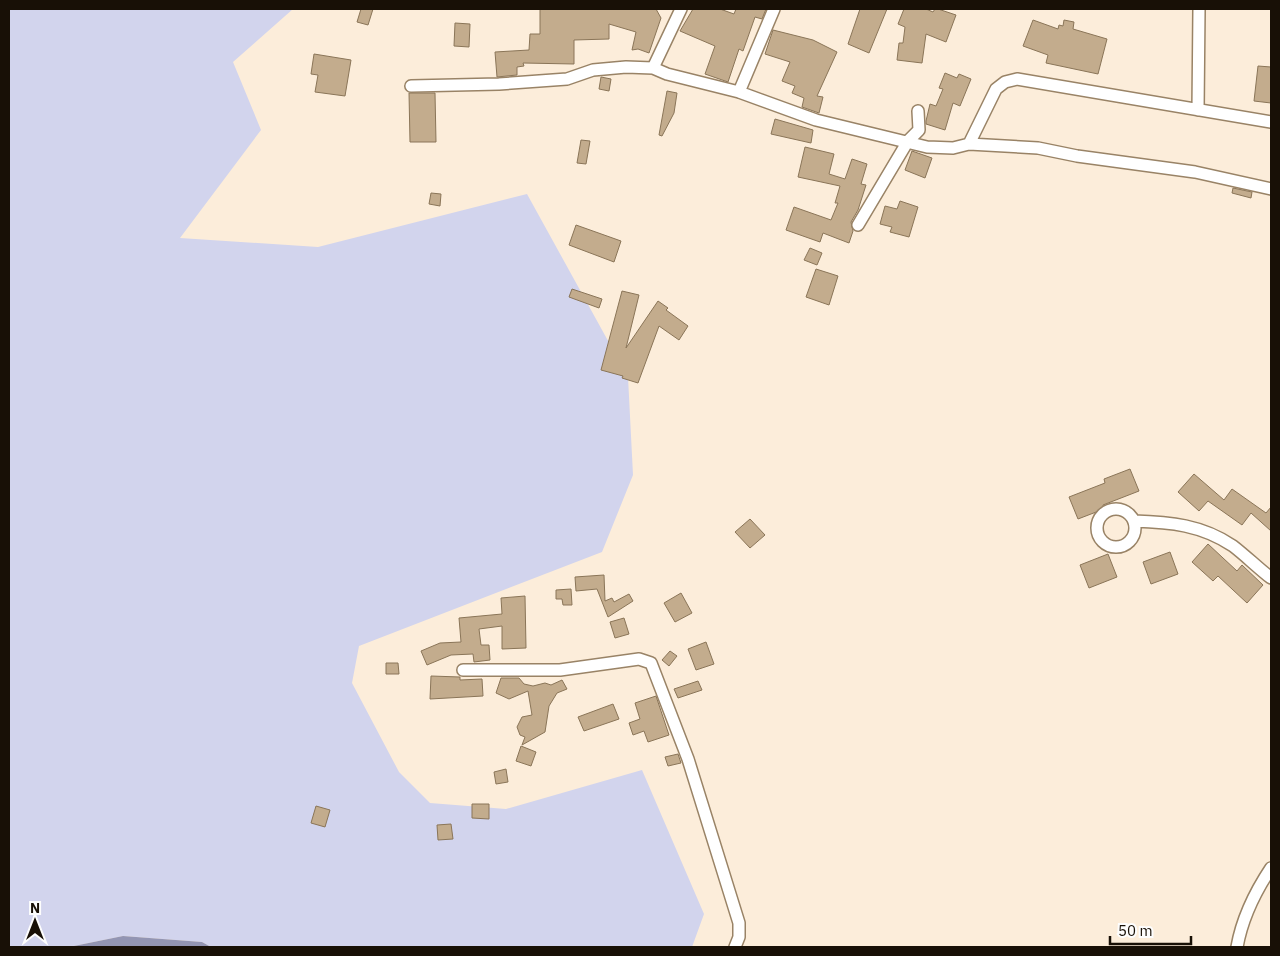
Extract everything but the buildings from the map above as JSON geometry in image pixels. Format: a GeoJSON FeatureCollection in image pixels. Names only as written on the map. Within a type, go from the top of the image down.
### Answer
{"type":"FeatureCollection","features":[{"type":"Feature","properties":{"kind":"street"},"geometry":{"type":"LineString","coordinates":[[653,68],[681,9]]}},
{"type":"Feature","properties":{"kind":"street"},"geometry":{"type":"LineString","coordinates":[[740,92],[774,9]]}},
{"type":"Feature","properties":{"kind":"street"},"geometry":{"type":"LineString","coordinates":[[1198,110],[1199,9]]}},
{"type":"Feature","properties":{"kind":"street"},"geometry":{"type":"LineString","coordinates":[[411,86],[557,80],[593,70],[626,67],[653,68],[666,74],[740,92],[816,120],[928,147],[943,149],[969,144],[1038,148],[1077,156],[1195,172],[1271,189]]}},
{"type":"Feature","properties":{"kind":"street"},"geometry":{"type":"LineString","coordinates":[[969,144],[996,89],[1005,82],[1017,79],[1271,122]]}},
{"type":"Feature","properties":{"kind":"street"},"geometry":{"type":"LineString","coordinates":[[858,224],[908,141],[919,130],[918,111]]}},
{"type":"Feature","properties":{"kind":"street"},"geometry":{"type":"LineString","coordinates":[[1134,521],[1167,522],[1204,530],[1233,546],[1271,578]]}},
{"type":"Feature","properties":{"kind":"street"},"geometry":{"type":"LineString","coordinates":[[463,670],[560,670],[639,659],[651,663],[688,759],[740,923],[740,937],[735,947]]}},
{"type":"Feature","properties":{"kind":"street"},"geometry":{"type":"LineString","coordinates":[[1237,947],[1239,933],[1250,904],[1271,868]]}},
{"type":"Feature","properties":{"kind":"shaded area"},"geometry":{"type":"Polygon","coordinates":[[[9,9],[293,9],[233,62],[261,130],[180,238],[318,247],[527,194],[628,377],[633,475],[602,552],[359,646],[352,683],[399,772],[430,803],[506,809],[642,770],[704,914],[692,947],[211,947],[202,942],[123,936],[69,947],[9,947],[9,9]]]}},
{"type":"Feature","properties":{"kind":"shaded area"},"geometry":{"type":"Polygon","coordinates":[[[123,936],[202,942],[211,947],[69,947],[123,936]]]}}]}
